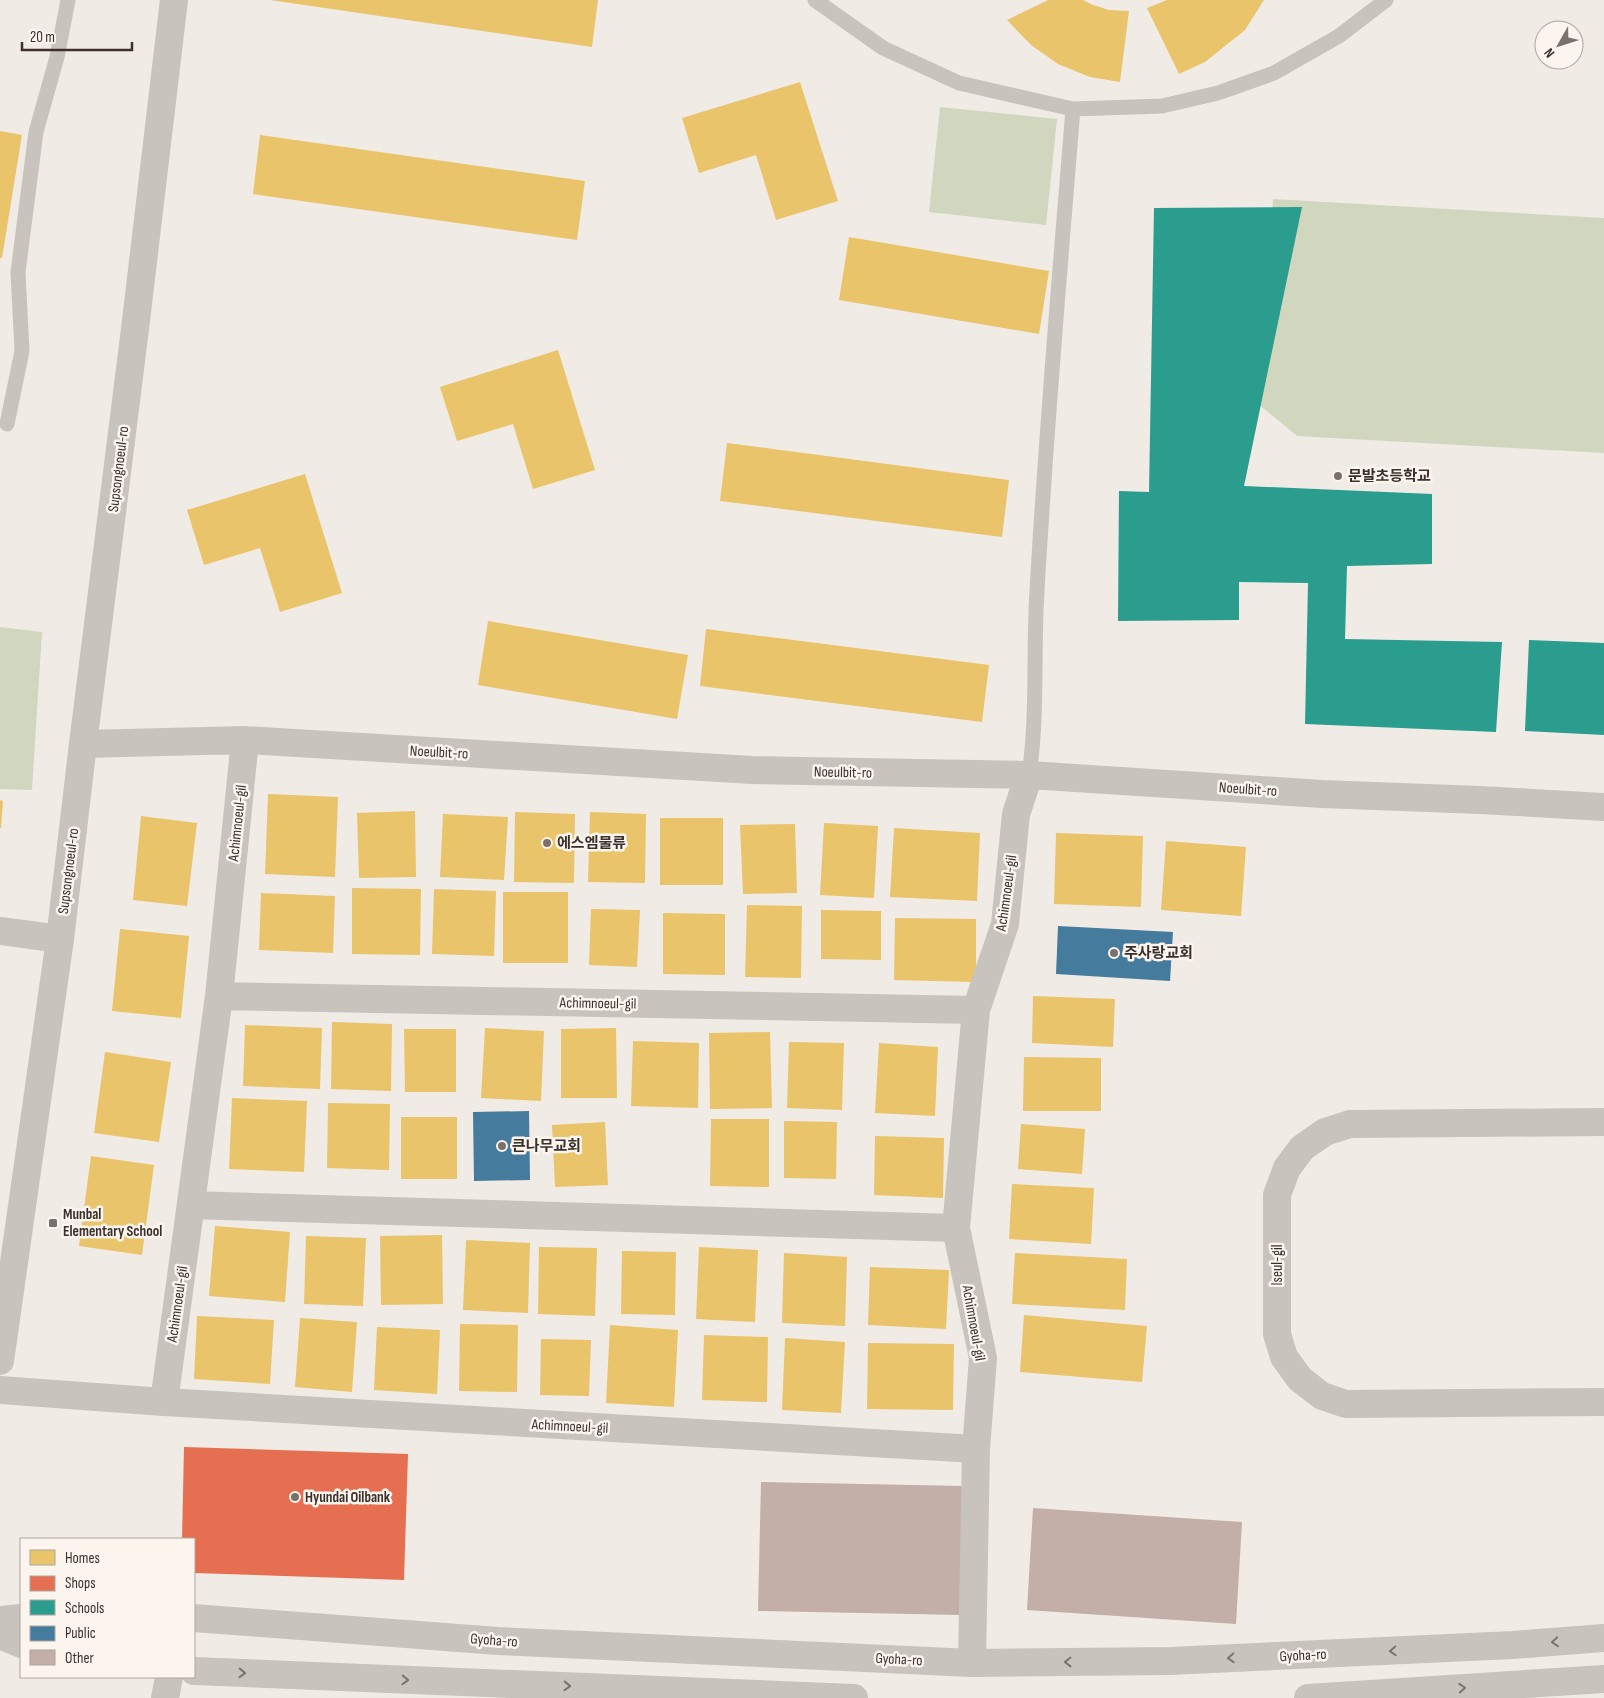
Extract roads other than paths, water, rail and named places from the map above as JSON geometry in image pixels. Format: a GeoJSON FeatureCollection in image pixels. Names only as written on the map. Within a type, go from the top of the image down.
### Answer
{"type":"FeatureCollection","features":[{"type":"Feature","properties":{"kind":"street","name":"Supsongnoeul-ro"},"geometry":{"type":"LineString","coordinates":[[0,1361],[60,939],[174,0]]}},
{"type":"Feature","properties":{"kind":"street","name":"Noeulbit-ro"},"geometry":{"type":"LineString","coordinates":[[83,744],[245,740],[752,770],[1029,775],[1322,794],[1604,806]]}},
{"type":"Feature","properties":{"kind":"street","name":"Achimnoeul-gil"},"geometry":{"type":"LineString","coordinates":[[164,1402],[219,996],[245,740]]}},
{"type":"Feature","properties":{"kind":"street","name":"Achimnoeul-gil"},"geometry":{"type":"LineString","coordinates":[[972,1663],[976,1449],[983,1358],[956,1228],[976,1010],[1004,924],[1016,814],[1029,775]]}},
{"type":"Feature","properties":{"kind":"street"},"geometry":{"type":"LineString","coordinates":[[0,931],[60,939]]}},
{"type":"Feature","properties":{"kind":"street","name":"Achimnoeul-gil"},"geometry":{"type":"LineString","coordinates":[[219,996],[976,1010]]}},
{"type":"Feature","properties":{"kind":"street","name":"Iseul-gil"},"geometry":{"type":"LineString","coordinates":[[1604,1122],[1350,1124],[1325,1132],[1302,1148],[1287,1168],[1277,1196],[1277,1334],[1284,1357],[1300,1378],[1322,1396],[1346,1404],[1604,1402]]}},
{"type":"Feature","properties":{"kind":"street"},"geometry":{"type":"LineString","coordinates":[[191,1205],[956,1228]]}},
{"type":"Feature","properties":{"kind":"street","name":"Achimnoeul-gil"},"geometry":{"type":"LineString","coordinates":[[0,1390],[164,1402],[976,1449]]}},
{"type":"Feature","properties":{"kind":"street"},"geometry":{"type":"LineString","coordinates":[[0,1620],[20,1618]]}},
{"type":"Feature","properties":{"kind":"street","name":"Gyoha-ro"},"geometry":{"type":"LineString","coordinates":[[195,1618],[498,1641],[972,1663],[1180,1660],[1513,1646],[1604,1638]]}},
{"type":"Feature","properties":{"kind":"street"},"geometry":{"type":"LineString","coordinates":[[0,1635],[20,1644]]}},
{"type":"Feature","properties":{"kind":"street"},"geometry":{"type":"LineString","coordinates":[[195,1671],[854,1698]]}},
{"type":"Feature","properties":{"kind":"street"},"geometry":{"type":"LineString","coordinates":[[165,1698],[169,1678]]}},
{"type":"Feature","properties":{"kind":"street"},"geometry":{"type":"LineString","coordinates":[[1308,1698],[1501,1691],[1604,1679]]}},
{"type":"Feature","properties":{"kind":"lane"},"geometry":{"type":"LineString","coordinates":[[7,424],[22,351],[18,272],[36,132],[57,57],[68,0]]}},
{"type":"Feature","properties":{"kind":"lane"},"geometry":{"type":"LineString","coordinates":[[815,0],[883,48],[959,83],[1074,109],[1162,106],[1218,93],[1274,73],[1339,36],[1386,0]]}},
{"type":"Feature","properties":{"kind":"lane"},"geometry":{"type":"LineString","coordinates":[[1029,775],[1034,743],[1038,574],[1049,406],[1074,109]]}},
{"type":"Feature","properties":{"kind":"place","name":"문발초등학교"},"geometry":{"type":"Point","coordinates":[1338,476]}},
{"type":"Feature","properties":{"kind":"place","name":"에스엠물류"},"geometry":{"type":"Point","coordinates":[547,843]}},
{"type":"Feature","properties":{"kind":"place","name":"주사랑교회"},"geometry":{"type":"Point","coordinates":[1114,953]}},
{"type":"Feature","properties":{"kind":"place","name":"큰나무교회"},"geometry":{"type":"Point","coordinates":[502,1146]}},
{"type":"Feature","properties":{"kind":"place","name":"Munbal Elementary School"},"geometry":{"type":"Point","coordinates":[53,1223]}},
{"type":"Feature","properties":{"kind":"place","name":"Hyundai Oilbank"},"geometry":{"type":"Point","coordinates":[295,1497]}}]}
